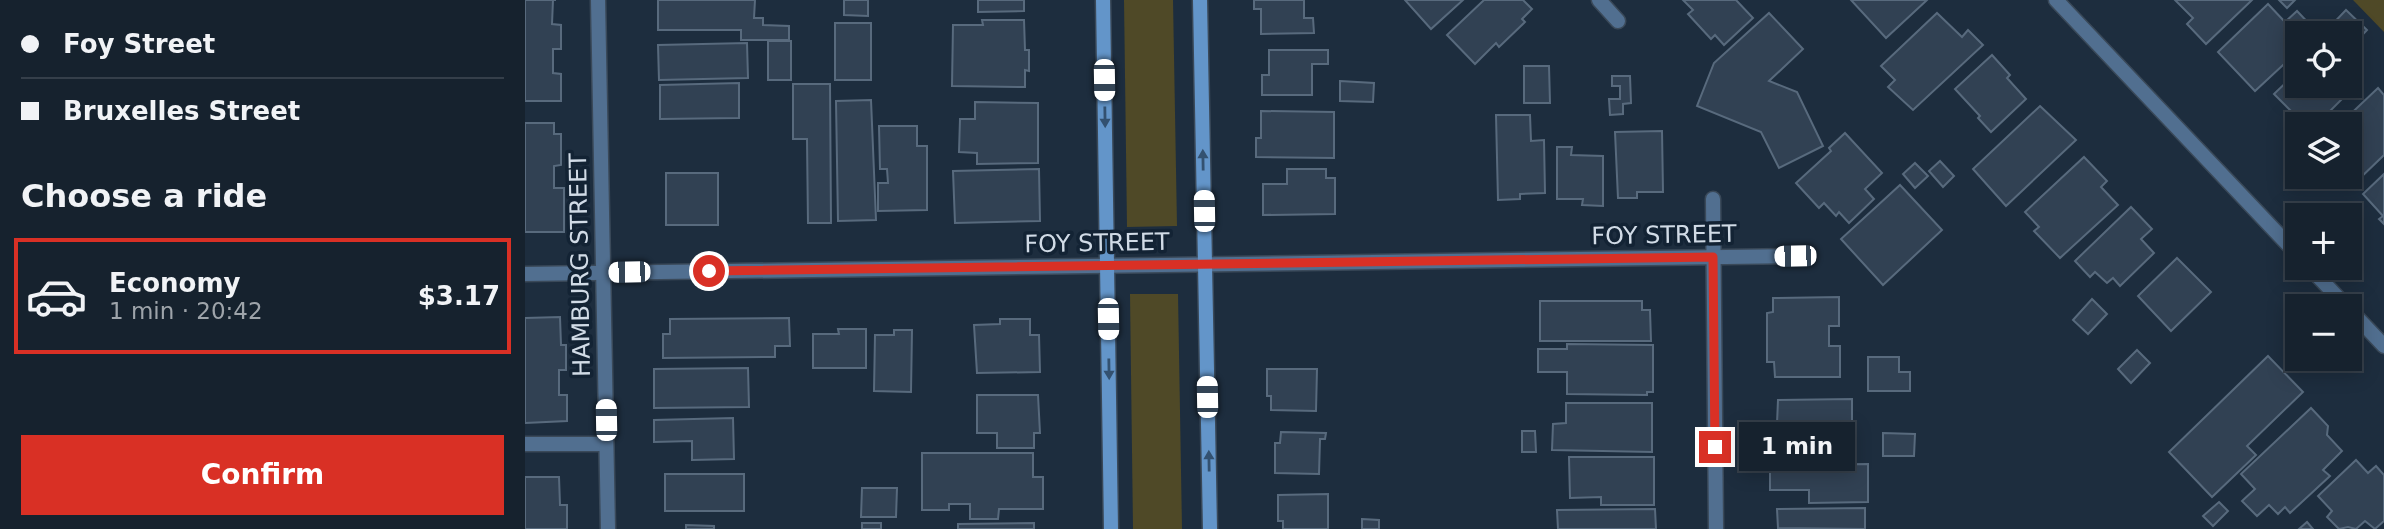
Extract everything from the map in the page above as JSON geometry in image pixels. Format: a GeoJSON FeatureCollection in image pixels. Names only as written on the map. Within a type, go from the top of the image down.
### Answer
{"type":"FeatureCollection","features":[{"type":"Feature","properties":{"kind":"street","name":"HAMBURG STREET"},"geometry":{"type":"LineString","coordinates":[[598,0],[608,529]]}},
{"type":"Feature","properties":{"kind":"street"},"geometry":{"type":"LineString","coordinates":[[1103,0],[1111,529]]}},
{"type":"Feature","properties":{"kind":"street"},"geometry":{"type":"LineString","coordinates":[[1200,0],[1210,529]]}},
{"type":"Feature","properties":{"kind":"street"},"geometry":{"type":"LineString","coordinates":[[1599,0],[1618,21]]}},
{"type":"Feature","properties":{"kind":"street"},"geometry":{"type":"LineString","coordinates":[[2056,0],[2285,241]]}},
{"type":"Feature","properties":{"kind":"street"},"geometry":{"type":"LineString","coordinates":[[1713,199],[1716,529]]}},
{"type":"Feature","properties":{"kind":"street","name":"FOY STREET"},"geometry":{"type":"LineString","coordinates":[[525,274],[1795,256]]}},
{"type":"Feature","properties":{"kind":"street"},"geometry":{"type":"LineString","coordinates":[[2321,280],[2335,294]]}},
{"type":"Feature","properties":{"kind":"street"},"geometry":{"type":"LineString","coordinates":[[2362,323],[2384,346]]}},
{"type":"Feature","properties":{"kind":"street"},"geometry":{"type":"LineString","coordinates":[[525,444],[606,444]]}},
{"type":"Feature","properties":{"kind":"shaded area"},"geometry":{"type":"Polygon","coordinates":[[[1124,0],[1173,0],[1177,226],[1127,227],[1124,0]]]}},
{"type":"Feature","properties":{"kind":"shaded area"},"geometry":{"type":"Polygon","coordinates":[[[2353,0],[2384,0],[2384,32],[2353,0]]]}},
{"type":"Feature","properties":{"kind":"shaded area"},"geometry":{"type":"Polygon","coordinates":[[[1130,294],[1178,294],[1182,529],[1133,529],[1130,294]]]}},
{"type":"Feature","properties":{"kind":"building"},"geometry":{"type":"Polygon","coordinates":[[[525,0],[553,0],[552,24],[561,25],[561,49],[553,49],[553,73],[561,74],[561,101],[525,101],[525,0]]]}},
{"type":"Feature","properties":{"kind":"building"},"geometry":{"type":"Polygon","coordinates":[[[658,0],[755,0],[754,18],[763,18],[763,25],[789,26],[789,40],[741,40],[741,30],[658,30],[658,0]]]}},
{"type":"Feature","properties":{"kind":"building"},"geometry":{"type":"Polygon","coordinates":[[[844,0],[868,0],[868,16],[844,15],[844,0]]]}},
{"type":"Feature","properties":{"kind":"building"},"geometry":{"type":"Polygon","coordinates":[[[978,0],[1024,0],[1024,11],[978,12],[978,0]]]}},
{"type":"Feature","properties":{"kind":"building"},"geometry":{"type":"Polygon","coordinates":[[[1254,0],[1304,0],[1304,18],[1313,18],[1314,33],[1261,34],[1261,9],[1254,9],[1254,0]]]}},
{"type":"Feature","properties":{"kind":"building"},"geometry":{"type":"Polygon","coordinates":[[[1405,0],[1463,0],[1431,29],[1405,0]]]}},
{"type":"Feature","properties":{"kind":"building"},"geometry":{"type":"Polygon","coordinates":[[[1484,0],[1523,0],[1532,9],[1522,19],[1525,22],[1499,47],[1496,43],[1475,64],[1447,35],[1484,0]]]}},
{"type":"Feature","properties":{"kind":"building"},"geometry":{"type":"Polygon","coordinates":[[[1683,0],[1736,0],[1753,18],[1724,45],[1715,35],[1711,39],[1688,14],[1693,10],[1683,0]]]}},
{"type":"Feature","properties":{"kind":"building"},"geometry":{"type":"Polygon","coordinates":[[[1851,0],[1927,0],[1886,38],[1851,0]]]}},
{"type":"Feature","properties":{"kind":"building"},"geometry":{"type":"Polygon","coordinates":[[[2175,0],[2252,0],[2206,44],[2187,24],[2193,18],[2175,0]]]}},
{"type":"Feature","properties":{"kind":"building"},"geometry":{"type":"Polygon","coordinates":[[[2279,0],[2295,0],[2287,8],[2279,0]]]}},
{"type":"Feature","properties":{"kind":"building"},"geometry":{"type":"Polygon","coordinates":[[[2268,4],[2285,22],[2285,63],[2255,91],[2218,52],[2268,4]]]}},
{"type":"Feature","properties":{"kind":"building"},"geometry":{"type":"Polygon","coordinates":[[[2346,10],[2358,21],[2335,21],[2346,10]]]}},
{"type":"Feature","properties":{"kind":"building"},"geometry":{"type":"Polygon","coordinates":[[[2297,11],[2307,21],[2286,21],[2297,11]]]}},
{"type":"Feature","properties":{"kind":"building"},"geometry":{"type":"Polygon","coordinates":[[[1769,13],[1803,49],[1769,81],[1797,92],[1823,146],[1779,168],[1761,132],[1697,106],[1714,63],[1769,13]]]}},
{"type":"Feature","properties":{"kind":"building"},"geometry":{"type":"Polygon","coordinates":[[[1937,13],[1962,37],[1968,30],[1983,45],[1913,110],[1888,87],[1895,80],[1881,66],[1937,13]]]}},
{"type":"Feature","properties":{"kind":"building"},"geometry":{"type":"Polygon","coordinates":[[[982,20],[1024,20],[1025,50],[1029,50],[1029,71],[1025,70],[1025,87],[952,86],[953,25],[983,25],[982,20]]]}},
{"type":"Feature","properties":{"kind":"building"},"geometry":{"type":"Polygon","coordinates":[[[835,23],[871,23],[871,80],[835,80],[835,23]]]}},
{"type":"Feature","properties":{"kind":"building"},"geometry":{"type":"Polygon","coordinates":[[[768,41],[791,41],[791,80],[768,80],[768,41]]]}},
{"type":"Feature","properties":{"kind":"building"},"geometry":{"type":"Polygon","coordinates":[[[747,43],[748,78],[659,80],[658,45],[747,43]]]}},
{"type":"Feature","properties":{"kind":"building"},"geometry":{"type":"Polygon","coordinates":[[[1269,50],[1328,50],[1328,64],[1312,64],[1312,95],[1262,95],[1262,75],[1269,75],[1269,50]]]}},
{"type":"Feature","properties":{"kind":"building"},"geometry":{"type":"Polygon","coordinates":[[[1992,55],[2010,75],[2007,78],[2026,99],[1991,132],[1955,89],[1992,55]]]}},
{"type":"Feature","properties":{"kind":"building"},"geometry":{"type":"Polygon","coordinates":[[[1524,66],[1549,66],[1550,103],[1524,103],[1524,66]]]}},
{"type":"Feature","properties":{"kind":"building"},"geometry":{"type":"Polygon","coordinates":[[[1612,76],[1630,76],[1631,103],[1623,104],[1623,114],[1610,115],[1609,99],[1620,99],[1620,86],[1612,86],[1612,76]]]}},
{"type":"Feature","properties":{"kind":"building"},"geometry":{"type":"Polygon","coordinates":[[[1340,81],[1374,83],[1373,102],[1340,101],[1340,81]]]}},
{"type":"Feature","properties":{"kind":"building"},"geometry":{"type":"Polygon","coordinates":[[[739,83],[739,118],[660,119],[660,85],[739,83]]]}},
{"type":"Feature","properties":{"kind":"building"},"geometry":{"type":"Polygon","coordinates":[[[2285,83],[2285,98],[2343,98],[2329,112],[2292,112],[2274,94],[2285,83]]]}},
{"type":"Feature","properties":{"kind":"building"},"geometry":{"type":"Polygon","coordinates":[[[793,84],[830,84],[831,223],[808,223],[807,139],[793,139],[793,84]]]}},
{"type":"Feature","properties":{"kind":"building"},"geometry":{"type":"Polygon","coordinates":[[[2378,88],[2384,95],[2384,155],[2362,176],[2362,112],[2353,112],[2378,88]]]}},
{"type":"Feature","properties":{"kind":"building"},"geometry":{"type":"Polygon","coordinates":[[[871,100],[876,220],[838,221],[836,101],[871,100]]]}},
{"type":"Feature","properties":{"kind":"building"},"geometry":{"type":"Polygon","coordinates":[[[975,102],[1038,103],[1038,163],[977,164],[977,153],[959,152],[960,119],[975,119],[975,102]]]}},
{"type":"Feature","properties":{"kind":"building"},"geometry":{"type":"Polygon","coordinates":[[[2040,106],[2076,140],[2006,206],[1973,169],[2040,106]]]}},
{"type":"Feature","properties":{"kind":"building"},"geometry":{"type":"Polygon","coordinates":[[[1261,111],[1334,112],[1334,158],[1256,157],[1256,138],[1261,138],[1261,111]]]}},
{"type":"Feature","properties":{"kind":"building"},"geometry":{"type":"Polygon","coordinates":[[[1496,115],[1530,115],[1531,141],[1544,140],[1545,193],[1520,194],[1520,199],[1498,200],[1496,115]]]}},
{"type":"Feature","properties":{"kind":"building"},"geometry":{"type":"Polygon","coordinates":[[[525,123],[554,123],[554,134],[561,134],[561,165],[554,166],[554,188],[564,188],[564,232],[525,232],[525,123]]]}},
{"type":"Feature","properties":{"kind":"building"},"geometry":{"type":"Polygon","coordinates":[[[879,126],[917,126],[917,146],[927,146],[927,210],[878,211],[878,183],[888,183],[887,169],[880,169],[879,126]]]}},
{"type":"Feature","properties":{"kind":"building"},"geometry":{"type":"Polygon","coordinates":[[[1662,131],[1663,192],[1637,192],[1637,198],[1618,198],[1615,132],[1662,131]]]}},
{"type":"Feature","properties":{"kind":"building"},"geometry":{"type":"Polygon","coordinates":[[[1845,133],[1882,173],[1865,189],[1874,199],[1849,223],[1839,212],[1836,216],[1824,203],[1819,208],[1796,183],[1831,151],[1829,148],[1845,133]]]}},
{"type":"Feature","properties":{"kind":"building"},"geometry":{"type":"Polygon","coordinates":[[[1557,147],[1572,147],[1571,155],[1603,156],[1603,206],[1582,205],[1583,199],[1557,199],[1557,147]]]}},
{"type":"Feature","properties":{"kind":"building"},"geometry":{"type":"Polygon","coordinates":[[[2084,157],[2107,181],[2101,187],[2118,205],[2060,258],[2034,231],[2039,227],[2025,212],[2084,157]]]}},
{"type":"Feature","properties":{"kind":"building"},"geometry":{"type":"Polygon","coordinates":[[[1940,161],[1954,176],[1943,187],[1929,171],[1940,161]]]}},
{"type":"Feature","properties":{"kind":"building"},"geometry":{"type":"Polygon","coordinates":[[[1915,163],[1928,176],[1915,188],[1903,174],[1915,163]]]}},
{"type":"Feature","properties":{"kind":"building"},"geometry":{"type":"Polygon","coordinates":[[[1039,169],[1040,221],[955,223],[953,171],[1039,169]]]}},
{"type":"Feature","properties":{"kind":"building"},"geometry":{"type":"Polygon","coordinates":[[[1287,169],[1326,169],[1326,178],[1335,178],[1335,214],[1263,215],[1263,184],[1287,184],[1287,169]]]}},
{"type":"Feature","properties":{"kind":"building"},"geometry":{"type":"Polygon","coordinates":[[[666,173],[718,173],[718,225],[666,225],[666,173]]]}},
{"type":"Feature","properties":{"kind":"building"},"geometry":{"type":"Polygon","coordinates":[[[2384,174],[2384,224],[2379,219],[2383,216],[2363,194],[2384,174]]]}},
{"type":"Feature","properties":{"kind":"building"},"geometry":{"type":"Polygon","coordinates":[[[1900,185],[1942,230],[1883,285],[1841,239],[1900,185]]]}},
{"type":"Feature","properties":{"kind":"building"},"geometry":{"type":"Polygon","coordinates":[[[2131,207],[2152,229],[2141,239],[2154,253],[2120,286],[2113,278],[2107,283],[2095,272],[2090,277],[2075,261],[2131,207]]]}},
{"type":"Feature","properties":{"kind":"building"},"geometry":{"type":"Polygon","coordinates":[[[2177,258],[2211,292],[2171,331],[2138,296],[2177,258]]]}},
{"type":"Feature","properties":{"kind":"building"},"geometry":{"type":"Polygon","coordinates":[[[1839,297],[1839,326],[1829,326],[1829,346],[1840,346],[1840,377],[1775,377],[1774,362],[1767,362],[1767,313],[1773,312],[1773,298],[1839,297]]]}},
{"type":"Feature","properties":{"kind":"building"},"geometry":{"type":"Polygon","coordinates":[[[2092,299],[2107,314],[2088,334],[2073,320],[2092,299]]]}},
{"type":"Feature","properties":{"kind":"building"},"geometry":{"type":"Polygon","coordinates":[[[1540,301],[1642,301],[1642,310],[1650,310],[1651,341],[1540,341],[1540,301]]]}},
{"type":"Feature","properties":{"kind":"building"},"geometry":{"type":"Polygon","coordinates":[[[560,317],[561,345],[566,345],[566,370],[559,370],[559,395],[567,395],[567,421],[525,423],[525,318],[560,317]]]}},
{"type":"Feature","properties":{"kind":"building"},"geometry":{"type":"Polygon","coordinates":[[[789,318],[790,346],[775,346],[775,357],[663,358],[663,334],[670,334],[670,319],[789,318]]]}},
{"type":"Feature","properties":{"kind":"building"},"geometry":{"type":"Polygon","coordinates":[[[1000,319],[1030,319],[1030,335],[1039,335],[1040,372],[977,373],[974,325],[1000,324],[1000,319]]]}},
{"type":"Feature","properties":{"kind":"building"},"geometry":{"type":"Polygon","coordinates":[[[838,329],[866,329],[866,368],[813,368],[813,334],[839,334],[838,329]]]}},
{"type":"Feature","properties":{"kind":"building"},"geometry":{"type":"Polygon","coordinates":[[[894,330],[912,330],[911,392],[874,391],[875,335],[894,335],[894,330]]]}},
{"type":"Feature","properties":{"kind":"building"},"geometry":{"type":"Polygon","coordinates":[[[1567,344],[1653,345],[1653,392],[1647,392],[1647,395],[1567,394],[1567,372],[1538,372],[1538,349],[1567,349],[1567,344]]]}},
{"type":"Feature","properties":{"kind":"building"},"geometry":{"type":"Polygon","coordinates":[[[2137,350],[2150,363],[2131,383],[2118,369],[2137,350]]]}},
{"type":"Feature","properties":{"kind":"building"},"geometry":{"type":"Polygon","coordinates":[[[2268,356],[2303,392],[2247,446],[2256,455],[2212,497],[2169,452],[2268,356]]]}},
{"type":"Feature","properties":{"kind":"building"},"geometry":{"type":"Polygon","coordinates":[[[1868,357],[1899,357],[1899,372],[1910,372],[1910,391],[1868,391],[1868,357]]]}},
{"type":"Feature","properties":{"kind":"building"},"geometry":{"type":"Polygon","coordinates":[[[748,368],[749,407],[654,408],[654,369],[748,368]]]}},
{"type":"Feature","properties":{"kind":"building"},"geometry":{"type":"Polygon","coordinates":[[[1267,369],[1317,369],[1316,411],[1271,410],[1271,396],[1267,396],[1267,369]]]}},
{"type":"Feature","properties":{"kind":"building"},"geometry":{"type":"Polygon","coordinates":[[[977,395],[1038,395],[1040,433],[1034,433],[1034,448],[997,448],[997,433],[977,433],[977,395]]]}},
{"type":"Feature","properties":{"kind":"building"},"geometry":{"type":"Polygon","coordinates":[[[1852,399],[1852,451],[1807,452],[1807,446],[1776,447],[1778,400],[1852,399]]]}},
{"type":"Feature","properties":{"kind":"building"},"geometry":{"type":"Polygon","coordinates":[[[1566,403],[1652,403],[1652,452],[1552,450],[1553,424],[1566,423],[1566,403]]]}},
{"type":"Feature","properties":{"kind":"building"},"geometry":{"type":"Polygon","coordinates":[[[2311,408],[2328,426],[2327,435],[2342,451],[2323,470],[2330,476],[2290,513],[2285,507],[2278,514],[2269,505],[2257,516],[2242,501],[2255,489],[2241,474],[2311,408]]]}},
{"type":"Feature","properties":{"kind":"building"},"geometry":{"type":"Polygon","coordinates":[[[733,418],[734,459],[692,460],[692,441],[654,442],[654,420],[733,418]]]}},
{"type":"Feature","properties":{"kind":"building"},"geometry":{"type":"Polygon","coordinates":[[[1522,431],[1535,431],[1536,452],[1522,452],[1522,431]]]}},
{"type":"Feature","properties":{"kind":"building"},"geometry":{"type":"Polygon","coordinates":[[[1281,432],[1326,433],[1325,439],[1320,439],[1319,474],[1275,473],[1275,443],[1280,443],[1281,432]]]}},
{"type":"Feature","properties":{"kind":"building"},"geometry":{"type":"Polygon","coordinates":[[[1883,433],[1915,434],[1914,456],[1883,456],[1883,433]]]}},
{"type":"Feature","properties":{"kind":"building"},"geometry":{"type":"Polygon","coordinates":[[[922,453],[1033,453],[1033,477],[1043,477],[1043,509],[999,509],[998,519],[970,519],[970,504],[949,504],[949,510],[922,510],[922,453]]]}},
{"type":"Feature","properties":{"kind":"building"},"geometry":{"type":"Polygon","coordinates":[[[1569,457],[1654,457],[1654,505],[1601,505],[1601,497],[1570,498],[1569,457]]]}},
{"type":"Feature","properties":{"kind":"building"},"geometry":{"type":"Polygon","coordinates":[[[2356,460],[2368,473],[2376,466],[2384,475],[2384,521],[2375,529],[2365,521],[2356,529],[2339,529],[2327,517],[2332,511],[2318,496],[2356,460]]]}},
{"type":"Feature","properties":{"kind":"building"},"geometry":{"type":"Polygon","coordinates":[[[1868,464],[1868,502],[1809,503],[1809,490],[1770,490],[1770,465],[1868,464]]]}},
{"type":"Feature","properties":{"kind":"building"},"geometry":{"type":"Polygon","coordinates":[[[665,474],[744,474],[744,511],[665,511],[665,474]]]}},
{"type":"Feature","properties":{"kind":"building"},"geometry":{"type":"Polygon","coordinates":[[[525,477],[559,477],[560,505],[567,505],[567,529],[525,529],[525,477]]]}},
{"type":"Feature","properties":{"kind":"building"},"geometry":{"type":"Polygon","coordinates":[[[862,488],[897,488],[896,517],[861,517],[862,488]]]}},
{"type":"Feature","properties":{"kind":"building"},"geometry":{"type":"Polygon","coordinates":[[[1328,494],[1328,529],[1283,529],[1283,521],[1278,521],[1278,495],[1328,494]]]}},
{"type":"Feature","properties":{"kind":"building"},"geometry":{"type":"Polygon","coordinates":[[[2219,502],[2228,511],[2213,526],[2203,516],[2219,502]]]}},
{"type":"Feature","properties":{"kind":"building"},"geometry":{"type":"Polygon","coordinates":[[[1865,508],[1865,529],[1778,528],[1777,509],[1865,508]]]}},
{"type":"Feature","properties":{"kind":"building"},"geometry":{"type":"Polygon","coordinates":[[[1655,509],[1656,529],[1558,529],[1557,510],[1655,509]]]}},
{"type":"Feature","properties":{"kind":"building"},"geometry":{"type":"Polygon","coordinates":[[[1362,519],[1379,520],[1379,529],[1362,529],[1362,519]]]}},
{"type":"Feature","properties":{"kind":"building"},"geometry":{"type":"Polygon","coordinates":[[[2307,522],[2313,529],[2299,529],[2307,522]]]}},
{"type":"Feature","properties":{"kind":"building"},"geometry":{"type":"Polygon","coordinates":[[[862,523],[881,523],[881,529],[862,529],[862,523]]]}},
{"type":"Feature","properties":{"kind":"building"},"geometry":{"type":"Polygon","coordinates":[[[1034,523],[1034,529],[958,529],[958,524],[1034,523]]]}},
{"type":"Feature","properties":{"kind":"building"},"geometry":{"type":"Polygon","coordinates":[[[686,525],[714,526],[714,529],[686,529],[686,525]]]}},
{"type":"Feature","properties":{"kind":"route"},"geometry":{"type":"LineString","coordinates":[[709,271],[1713,257],[1715,447]]}}]}
